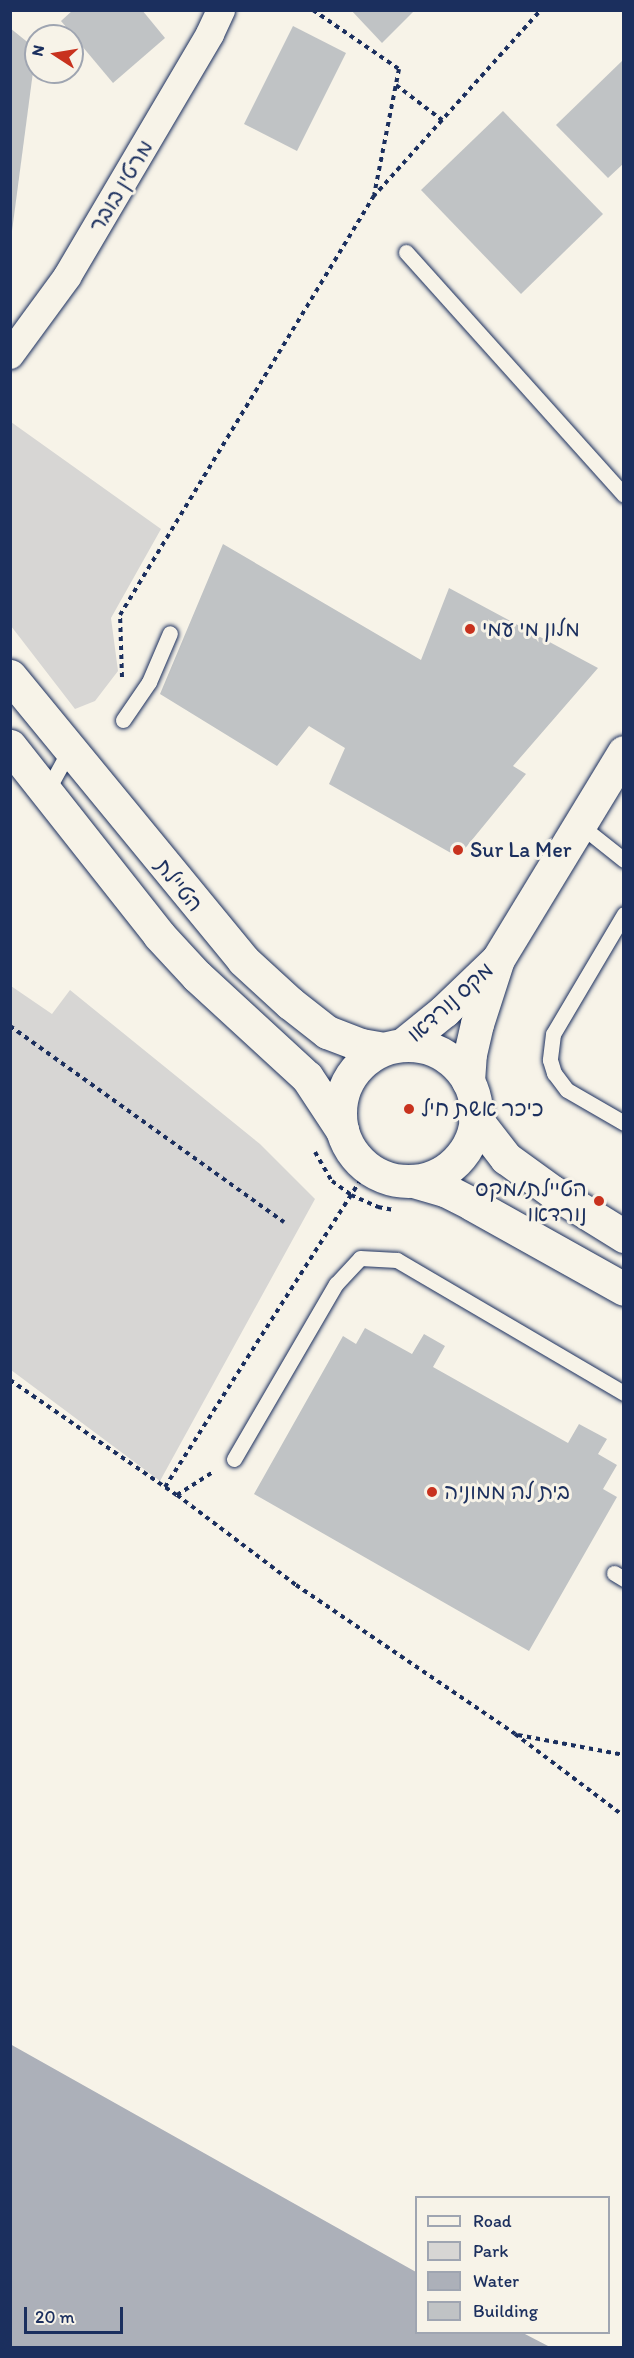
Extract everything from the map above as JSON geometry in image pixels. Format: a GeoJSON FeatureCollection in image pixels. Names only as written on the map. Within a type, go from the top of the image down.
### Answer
{"type":"FeatureCollection","features":[{"type":"Feature","properties":{"kind":"main road","name":"הטיילת"},"geometry":{"type":"LineString","coordinates":[[10,676],[243,960],[327,1032],[361,1046],[393,1047]]}},
{"type":"Feature","properties":{"kind":"main road","name":"הטיילת"},"geometry":{"type":"LineString","coordinates":[[10,746],[159,934],[197,976],[307,1077],[342,1130]]}},
{"type":"Feature","properties":{"kind":"main road","name":"מקס נורדאו"},"geometry":{"type":"LineString","coordinates":[[468,1081],[472,1044],[498,959],[624,752]]}},
{"type":"Feature","properties":{"kind":"main road","name":"מקס נורדאו"},"geometry":{"type":"LineString","coordinates":[[393,1047],[444,1011],[498,959]]}},
{"type":"Feature","properties":{"kind":"main road"},"geometry":{"type":"LineString","coordinates":[[413,1181],[432,1176],[448,1167],[462,1154],[471,1137],[475,1118],[474,1099],[468,1081],[456,1065],[440,1053],[422,1046],[393,1047],[366,1059],[352,1073],[343,1091],[340,1110],[342,1130],[349,1148],[368,1168],[394,1180],[413,1181],[445,1190],[624,1289]]}},
{"type":"Feature","properties":{"kind":"main road"},"geometry":{"type":"LineString","coordinates":[[475,1118],[506,1158],[553,1192],[624,1236]]}},
{"type":"Feature","properties":{"kind":"street","name":"מרטין בובר"},"geometry":{"type":"LineString","coordinates":[[10,355],[67,277],[204,44],[221,10]]}},
{"type":"Feature","properties":{"kind":"lane"},"geometry":{"type":"LineString","coordinates":[[406,252],[624,495]]}},
{"type":"Feature","properties":{"kind":"lane"},"geometry":{"type":"LineString","coordinates":[[123,720],[149,682],[170,633]]}},
{"type":"Feature","properties":{"kind":"lane"},"geometry":{"type":"LineString","coordinates":[[47,791],[70,749]]}},
{"type":"Feature","properties":{"kind":"lane"},"geometry":{"type":"LineString","coordinates":[[580,825],[624,860]]}},
{"type":"Feature","properties":{"kind":"lane"},"geometry":{"type":"LineString","coordinates":[[624,914],[553,1034],[550,1060],[554,1073],[567,1090],[624,1123]]}},
{"type":"Feature","properties":{"kind":"lane"},"geometry":{"type":"LineString","coordinates":[[234,1459],[336,1284],[360,1258],[397,1260],[624,1393]]}},
{"type":"Feature","properties":{"kind":"path"},"geometry":{"type":"LineString","coordinates":[[313,10],[399,69],[374,197]]}},
{"type":"Feature","properties":{"kind":"path"},"geometry":{"type":"LineString","coordinates":[[123,720],[120,615],[374,197],[541,10]]}},
{"type":"Feature","properties":{"kind":"path"},"geometry":{"type":"LineString","coordinates":[[396,85],[442,120]]}},
{"type":"Feature","properties":{"kind":"path"},"geometry":{"type":"LineString","coordinates":[[10,1026],[284,1222]]}},
{"type":"Feature","properties":{"kind":"path"},"geometry":{"type":"LineString","coordinates":[[165,1487],[368,1168]]}},
{"type":"Feature","properties":{"kind":"path"},"geometry":{"type":"LineString","coordinates":[[10,1380],[177,1495],[296,1585],[515,1734],[624,1815]]}},
{"type":"Feature","properties":{"kind":"path"},"geometry":{"type":"LineString","coordinates":[[177,1495],[234,1459]]}},
{"type":"Feature","properties":{"kind":"path"},"geometry":{"type":"LineString","coordinates":[[515,1734],[624,1755]]}},
{"type":"Feature","properties":{"kind":"green space"},"geometry":{"type":"Polygon","coordinates":[[[11,422],[161,529],[111,618],[118,671],[95,701],[75,709],[11,626],[11,422]]]}},
{"type":"Feature","properties":{"kind":"green space"},"geometry":{"type":"Polygon","coordinates":[[[11,986],[52,1014],[70,990],[260,1144],[315,1199],[160,1481],[11,1370],[11,986]]]}},
{"type":"Feature","properties":{"kind":"water"},"geometry":{"type":"Polygon","coordinates":[[[10,2044],[415,2271],[415,2334],[525,2334],[550,2347],[11,2347],[10,2044]]]}},
{"type":"Feature","properties":{"kind":"building"},"geometry":{"type":"Polygon","coordinates":[[[73,10],[142,10],[165,38],[113,83],[84,48],[84,24],[64,24],[61,21],[73,10]]]}},
{"type":"Feature","properties":{"kind":"building"},"geometry":{"type":"Polygon","coordinates":[[[351,10],[415,10],[382,43],[351,10]]]}},
{"type":"Feature","properties":{"kind":"building"},"geometry":{"type":"Polygon","coordinates":[[[293,26],[346,53],[297,151],[244,124],[293,26]]]}},
{"type":"Feature","properties":{"kind":"building"},"geometry":{"type":"Polygon","coordinates":[[[10,28],[24,39],[24,84],[31,84],[12,231],[10,231],[10,28]]]}},
{"type":"Feature","properties":{"kind":"building"},"geometry":{"type":"Polygon","coordinates":[[[624,59],[624,163],[608,178],[556,125],[624,59]]]}},
{"type":"Feature","properties":{"kind":"building"},"geometry":{"type":"Polygon","coordinates":[[[503,111],[603,214],[521,294],[421,190],[503,111]]]}},
{"type":"Feature","properties":{"kind":"building"},"geometry":{"type":"Polygon","coordinates":[[[223,544],[421,660],[449,588],[598,668],[513,766],[526,774],[458,857],[329,784],[345,748],[309,726],[277,766],[160,694],[223,544]]]}},
{"type":"Feature","properties":{"kind":"building","name":"בית לה ממוניה"},"geometry":{"type":"Polygon","coordinates":[[[365,1328],[412,1354],[424,1334],[445,1346],[433,1367],[568,1443],[579,1424],[607,1439],[598,1454],[617,1465],[603,1489],[617,1497],[529,1651],[254,1494],[343,1336],[356,1344],[365,1328]]]}},
{"type":"Feature","properties":{"kind":"place","name":"מלון מי עמי"},"geometry":{"type":"Point","coordinates":[470,629]}},
{"type":"Feature","properties":{"kind":"place","name":"Sur La Mer"},"geometry":{"type":"Point","coordinates":[458,850]}},
{"type":"Feature","properties":{"kind":"place","name":"כיכר אשת חיל"},"geometry":{"type":"Point","coordinates":[409,1109]}},
{"type":"Feature","properties":{"kind":"place","name":"הטיילת/מקס נורדאו"},"geometry":{"type":"Point","coordinates":[599,1201]}},
{"type":"Feature","properties":{"kind":"place","name":"בית לה ממוניה"},"geometry":{"type":"Point","coordinates":[432,1492]}}]}
